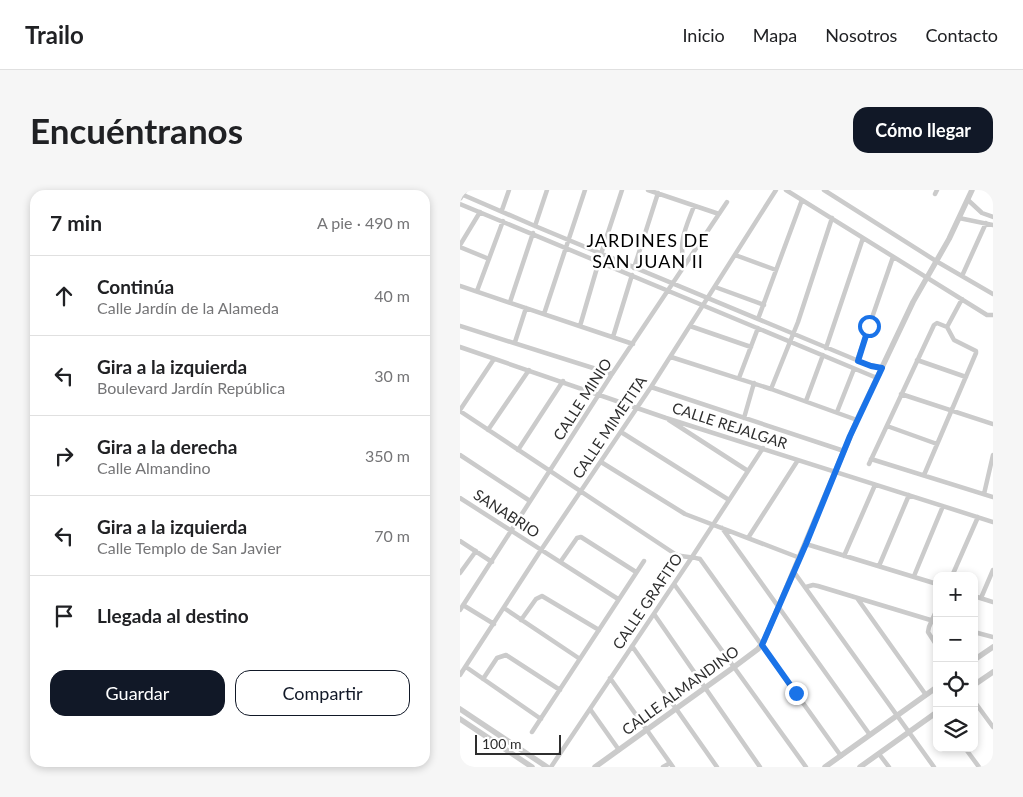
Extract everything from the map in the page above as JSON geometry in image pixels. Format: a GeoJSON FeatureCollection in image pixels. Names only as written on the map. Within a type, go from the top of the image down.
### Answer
{"type":"FeatureCollection","features":[{"type":"Feature","properties":{"kind":"street"},"geometry":{"type":"LineString","coordinates":[[502,210],[509,190]]}},
{"type":"Feature","properties":{"kind":"street"},"geometry":{"type":"LineString","coordinates":[[535,226],[547,190]]}},
{"type":"Feature","properties":{"kind":"street"},"geometry":{"type":"LineString","coordinates":[[544,314],[585,190]]}},
{"type":"Feature","properties":{"kind":"street"},"geometry":{"type":"LineString","coordinates":[[601,254],[622,190]]}},
{"type":"Feature","properties":{"kind":"street"},"geometry":{"type":"LineString","coordinates":[[648,190],[719,214]]}},
{"type":"Feature","properties":{"kind":"street","name":"CALLE MIMETITA"},"geometry":{"type":"LineString","coordinates":[[460,675],[638,407],[776,190]]}},
{"type":"Feature","properties":{"kind":"street"},"geometry":{"type":"LineString","coordinates":[[786,190],[987,315],[993,314]]}},
{"type":"Feature","properties":{"kind":"street"},"geometry":{"type":"LineString","coordinates":[[824,190],[936,261],[993,294]]}},
{"type":"Feature","properties":{"kind":"street","name":"CALLE ALMANDINO"},"geometry":{"type":"LineString","coordinates":[[595,767],[706,688],[762,645],[857,420],[915,297],[959,218],[972,190]]}},
{"type":"Feature","properties":{"kind":"street"},"geometry":{"type":"LineString","coordinates":[[634,268],[658,193]]}},
{"type":"Feature","properties":{"kind":"street"},"geometry":{"type":"LineString","coordinates":[[462,194],[569,241],[826,348],[871,366],[882,368]]}},
{"type":"Feature","properties":{"kind":"street"},"geometry":{"type":"LineString","coordinates":[[758,319],[802,200]]}},
{"type":"Feature","properties":{"kind":"street"},"geometry":{"type":"LineString","coordinates":[[968,200],[982,213],[991,217],[993,209]]}},
{"type":"Feature","properties":{"kind":"street","name":"CALLE MINIO"},"geometry":{"type":"LineString","coordinates":[[460,610],[612,374],[727,202]]}},
{"type":"Feature","properties":{"kind":"street"},"geometry":{"type":"LineString","coordinates":[[460,204],[877,378]]}},
{"type":"Feature","properties":{"kind":"street"},"geometry":{"type":"LineString","coordinates":[[685,264],[682,254],[682,243],[694,206]]}},
{"type":"Feature","properties":{"kind":"street"},"geometry":{"type":"LineString","coordinates":[[480,212],[460,246],[489,259]]}},
{"type":"Feature","properties":{"kind":"street"},"geometry":{"type":"LineString","coordinates":[[978,221],[982,213]]}},
{"type":"Feature","properties":{"kind":"street"},"geometry":{"type":"LineString","coordinates":[[771,388],[794,334],[832,218]]}},
{"type":"Feature","properties":{"kind":"street"},"geometry":{"type":"LineString","coordinates":[[959,218],[993,225]]}},
{"type":"Feature","properties":{"kind":"street"},"geometry":{"type":"LineString","coordinates":[[477,291],[503,221]]}},
{"type":"Feature","properties":{"kind":"street"},"geometry":{"type":"LineString","coordinates":[[962,276],[986,223]]}},
{"type":"Feature","properties":{"kind":"street"},"geometry":{"type":"LineString","coordinates":[[510,302],[533,234]]}},
{"type":"Feature","properties":{"kind":"street"},"geometry":{"type":"LineString","coordinates":[[826,348],[863,238]]}},
{"type":"Feature","properties":{"kind":"street"},"geometry":{"type":"LineString","coordinates":[[735,255],[776,270]]}},
{"type":"Feature","properties":{"kind":"street"},"geometry":{"type":"LineString","coordinates":[[858,361],[893,257]]}},
{"type":"Feature","properties":{"kind":"street"},"geometry":{"type":"LineString","coordinates":[[580,326],[599,262]]}},
{"type":"Feature","properties":{"kind":"street"},"geometry":{"type":"LineString","coordinates":[[612,337],[632,275]]}},
{"type":"Feature","properties":{"kind":"street"},"geometry":{"type":"LineString","coordinates":[[460,286],[633,344]]}},
{"type":"Feature","properties":{"kind":"street"},"geometry":{"type":"LineString","coordinates":[[715,287],[764,305]]}},
{"type":"Feature","properties":{"kind":"street"},"geometry":{"type":"LineString","coordinates":[[947,327],[962,299]]}},
{"type":"Feature","properties":{"kind":"street"},"geometry":{"type":"LineString","coordinates":[[515,342],[526,308]]}},
{"type":"Feature","properties":{"kind":"street"},"geometry":{"type":"LineString","coordinates":[[924,475],[976,352],[954,340],[947,327],[937,323],[933,326],[870,461],[924,475],[993,497]]}},
{"type":"Feature","properties":{"kind":"street"},"geometry":{"type":"LineString","coordinates":[[460,326],[612,374]]}},
{"type":"Feature","properties":{"kind":"street"},"geometry":{"type":"LineString","coordinates":[[690,326],[751,348]]}},
{"type":"Feature","properties":{"kind":"street"},"geometry":{"type":"LineString","coordinates":[[739,378],[758,328]]}},
{"type":"Feature","properties":{"kind":"street","name":"CALLE REJALGAR"},"geometry":{"type":"LineString","coordinates":[[460,347],[666,418],[993,522]]}},
{"type":"Feature","properties":{"kind":"street"},"geometry":{"type":"LineString","coordinates":[[806,400],[823,355]]}},
{"type":"Feature","properties":{"kind":"street"},"geometry":{"type":"LineString","coordinates":[[670,357],[771,388],[857,420]]}},
{"type":"Feature","properties":{"kind":"street"},"geometry":{"type":"LineString","coordinates":[[494,359],[460,410],[675,554],[683,558],[692,557],[700,559],[841,756]]}},
{"type":"Feature","properties":{"kind":"street"},"geometry":{"type":"LineString","coordinates":[[917,360],[966,376]]}},
{"type":"Feature","properties":{"kind":"street"},"geometry":{"type":"LineString","coordinates":[[837,412],[854,369]]}},
{"type":"Feature","properties":{"kind":"street"},"geometry":{"type":"LineString","coordinates":[[488,430],[529,370]]}},
{"type":"Feature","properties":{"kind":"street"},"geometry":{"type":"LineString","coordinates":[[518,450],[563,382]]}},
{"type":"Feature","properties":{"kind":"street"},"geometry":{"type":"LineString","coordinates":[[744,418],[754,383]]}},
{"type":"Feature","properties":{"kind":"street"},"geometry":{"type":"LineString","coordinates":[[651,387],[844,451]]}},
{"type":"Feature","properties":{"kind":"street"},"geometry":{"type":"LineString","coordinates":[[901,394],[993,424]]}},
{"type":"Feature","properties":{"kind":"street"},"geometry":{"type":"LineString","coordinates":[[666,418],[748,471]]}},
{"type":"Feature","properties":{"kind":"street"},"geometry":{"type":"LineString","coordinates":[[887,426],[937,444]]}},
{"type":"Feature","properties":{"kind":"street"},"geometry":{"type":"LineString","coordinates":[[621,432],[729,500]]}},
{"type":"Feature","properties":{"kind":"street","name":"CALLE GRAFITO"},"geometry":{"type":"LineString","coordinates":[[549,767],[654,614],[763,448]]}},
{"type":"Feature","properties":{"kind":"street"},"geometry":{"type":"LineString","coordinates":[[460,455],[530,502]]}},
{"type":"Feature","properties":{"kind":"street"},"geometry":{"type":"LineString","coordinates":[[984,494],[993,455]]}},
{"type":"Feature","properties":{"kind":"street"},"geometry":{"type":"LineString","coordinates":[[748,538],[798,460]]}},
{"type":"Feature","properties":{"kind":"street"},"geometry":{"type":"LineString","coordinates":[[601,462],[692,517],[800,558]]}},
{"type":"Feature","properties":{"kind":"street"},"geometry":{"type":"LineString","coordinates":[[844,556],[875,485]]}},
{"type":"Feature","properties":{"kind":"street"},"geometry":{"type":"LineString","coordinates":[[880,566],[908,495]]}},
{"type":"Feature","properties":{"kind":"street","name":"SANABRIO"},"geometry":{"type":"LineString","coordinates":[[460,498],[561,561],[618,600]]}},
{"type":"Feature","properties":{"kind":"street"},"geometry":{"type":"LineString","coordinates":[[914,576],[943,506]]}},
{"type":"Feature","properties":{"kind":"street"},"geometry":{"type":"LineString","coordinates":[[954,572],[978,517]]}},
{"type":"Feature","properties":{"kind":"street"},"geometry":{"type":"LineString","coordinates":[[722,528],[870,735]]}},
{"type":"Feature","properties":{"kind":"street"},"geometry":{"type":"LineString","coordinates":[[561,561],[576,538],[581,537],[636,572]]}},
{"type":"Feature","properties":{"kind":"street"},"geometry":{"type":"LineString","coordinates":[[460,540],[492,562]]}},
{"type":"Feature","properties":{"kind":"street"},"geometry":{"type":"LineString","coordinates":[[806,544],[933,583]]}},
{"type":"Feature","properties":{"kind":"street"},"geometry":{"type":"LineString","coordinates":[[460,573],[476,551]]}},
{"type":"Feature","properties":{"kind":"street"},"geometry":{"type":"LineString","coordinates":[[532,732],[644,561]]}},
{"type":"Feature","properties":{"kind":"street"},"geometry":{"type":"LineString","coordinates":[[981,598],[993,570]]}},
{"type":"Feature","properties":{"kind":"street"},"geometry":{"type":"LineString","coordinates":[[794,572],[934,767]]}},
{"type":"Feature","properties":{"kind":"street"},"geometry":{"type":"LineString","coordinates":[[674,584],[806,767]]}},
{"type":"Feature","properties":{"kind":"street"},"geometry":{"type":"LineString","coordinates":[[806,587],[818,586],[933,621]]}},
{"type":"Feature","properties":{"kind":"street"},"geometry":{"type":"LineString","coordinates":[[521,620],[538,597],[542,596],[599,630]]}},
{"type":"Feature","properties":{"kind":"street"},"geometry":{"type":"LineString","coordinates":[[856,597],[926,694]]}},
{"type":"Feature","properties":{"kind":"street"},"geometry":{"type":"LineString","coordinates":[[978,597],[993,602]]}},
{"type":"Feature","properties":{"kind":"street"},"geometry":{"type":"LineString","coordinates":[[463,606],[494,624]]}},
{"type":"Feature","properties":{"kind":"street"},"geometry":{"type":"LineString","coordinates":[[504,608],[580,659]]}},
{"type":"Feature","properties":{"kind":"street"},"geometry":{"type":"LineString","coordinates":[[654,614],[760,767]]}},
{"type":"Feature","properties":{"kind":"street"},"geometry":{"type":"LineString","coordinates":[[933,623],[928,632],[933,640]]}},
{"type":"Feature","properties":{"kind":"street"},"geometry":{"type":"LineString","coordinates":[[978,633],[993,637]]}},
{"type":"Feature","properties":{"kind":"street"},"geometry":{"type":"LineString","coordinates":[[632,646],[717,767]]}},
{"type":"Feature","properties":{"kind":"street"},"geometry":{"type":"LineString","coordinates":[[978,657],[993,648]]}},
{"type":"Feature","properties":{"kind":"street"},"geometry":{"type":"LineString","coordinates":[[484,679],[497,658],[506,655],[560,690]]}},
{"type":"Feature","properties":{"kind":"street"},"geometry":{"type":"LineString","coordinates":[[466,667],[541,719]]}},
{"type":"Feature","properties":{"kind":"street"},"geometry":{"type":"LineString","coordinates":[[978,682],[993,672]]}},
{"type":"Feature","properties":{"kind":"street"},"geometry":{"type":"LineString","coordinates":[[610,678],[671,765],[664,767]]}},
{"type":"Feature","properties":{"kind":"street"},"geometry":{"type":"LineString","coordinates":[[825,767],[933,690]]}},
{"type":"Feature","properties":{"kind":"street"},"geometry":{"type":"LineString","coordinates":[[978,706],[993,727]]}},
{"type":"Feature","properties":{"kind":"street"},"geometry":{"type":"LineString","coordinates":[[460,709],[549,767]]}},
{"type":"Feature","properties":{"kind":"street"},"geometry":{"type":"LineString","coordinates":[[590,709],[619,750]]}},
{"type":"Feature","properties":{"kind":"street"},"geometry":{"type":"LineString","coordinates":[[860,767],[933,715]]}},
{"type":"Feature","properties":{"kind":"street"},"geometry":{"type":"LineString","coordinates":[[460,719],[532,767]]}},
{"type":"Feature","properties":{"kind":"street"},"geometry":{"type":"LineString","coordinates":[[969,752],[979,767]]}},
{"type":"Feature","properties":{"kind":"street"},"geometry":{"type":"LineString","coordinates":[[879,754],[889,767]]}},
{"type":"Feature","properties":{"kind":"street"},"geometry":{"type":"LineString","coordinates":[[460,764],[466,767]]}},
{"type":"Feature","properties":{"kind":"district","name":"JARDINES DE SAN JUAN II"},"geometry":{"type":"Point","coordinates":[648,250]}},
{"type":"Feature","properties":{"kind":"route"},"geometry":{"type":"LineString","coordinates":[[796,693],[762,645],[850,436],[882,368],[858,361],[869,326]]}}]}
